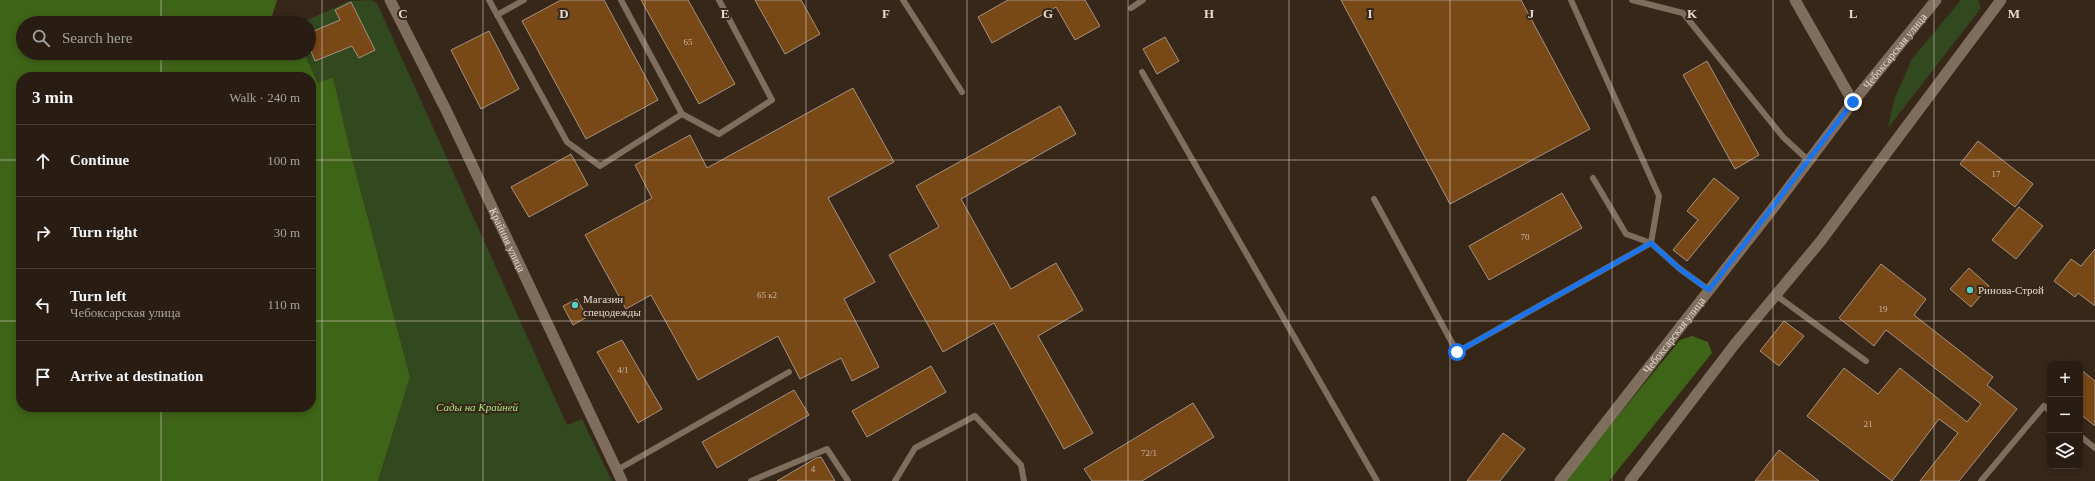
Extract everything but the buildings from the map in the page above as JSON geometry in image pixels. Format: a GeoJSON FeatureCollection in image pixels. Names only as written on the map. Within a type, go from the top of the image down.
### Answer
{"type":"FeatureCollection","features":[{"type":"Feature","properties":{"kind":"street","name":"Крайняя улица"},"geometry":{"type":"LineString","coordinates":[[390,0],[447,112],[622,481]]}},
{"type":"Feature","properties":{"kind":"street"},"geometry":{"type":"LineString","coordinates":[[1795,0],[1853,102]]}},
{"type":"Feature","properties":{"kind":"street","name":"Чебоксарская улица"},"geometry":{"type":"LineString","coordinates":[[1560,481],[1809,161],[1853,102],[1936,0]]}},
{"type":"Feature","properties":{"kind":"street"},"geometry":{"type":"LineString","coordinates":[[1630,481],[1735,344],[1777,296],[1820,242],[1884,154],[2001,0]]}},
{"type":"Feature","properties":{"kind":"lane"},"geometry":{"type":"LineString","coordinates":[[489,0],[568,142],[600,166],[682,114]]}},
{"type":"Feature","properties":{"kind":"lane"},"geometry":{"type":"LineString","coordinates":[[498,15],[524,0]]}},
{"type":"Feature","properties":{"kind":"lane"},"geometry":{"type":"LineString","coordinates":[[621,0],[682,114],[719,134],[772,100],[719,0]]}},
{"type":"Feature","properties":{"kind":"lane"},"geometry":{"type":"LineString","coordinates":[[903,0],[962,92]]}},
{"type":"Feature","properties":{"kind":"lane"},"geometry":{"type":"LineString","coordinates":[[1132,8],[1143,0]]}},
{"type":"Feature","properties":{"kind":"lane"},"geometry":{"type":"LineString","coordinates":[[1571,0],[1659,196],[1651,243]]}},
{"type":"Feature","properties":{"kind":"lane"},"geometry":{"type":"LineString","coordinates":[[1632,0],[1683,13],[1783,137],[1809,161]]}},
{"type":"Feature","properties":{"kind":"lane"},"geometry":{"type":"LineString","coordinates":[[1142,72],[1377,481]]}},
{"type":"Feature","properties":{"kind":"lane"},"geometry":{"type":"LineString","coordinates":[[1593,178],[1626,234],[1651,243],[1680,269],[1709,290]]}},
{"type":"Feature","properties":{"kind":"lane"},"geometry":{"type":"LineString","coordinates":[[1374,199],[1457,352],[1651,243]]}},
{"type":"Feature","properties":{"kind":"lane"},"geometry":{"type":"LineString","coordinates":[[1777,296],[1866,361]]}},
{"type":"Feature","properties":{"kind":"lane"},"geometry":{"type":"LineString","coordinates":[[617,470],[789,372]]}},
{"type":"Feature","properties":{"kind":"lane"},"geometry":{"type":"LineString","coordinates":[[1981,481],[2044,406],[2047,408]]}},
{"type":"Feature","properties":{"kind":"lane"},"geometry":{"type":"LineString","coordinates":[[895,481],[915,448],[975,416],[1021,465],[1024,481]]}},
{"type":"Feature","properties":{"kind":"lane"},"geometry":{"type":"LineString","coordinates":[[2083,438],[2095,448]]}},
{"type":"Feature","properties":{"kind":"lane"},"geometry":{"type":"LineString","coordinates":[[751,481],[828,449],[848,481]]}},
{"type":"Feature","properties":{"kind":"green space"},"geometry":{"type":"Polygon","coordinates":[[[0,0],[277,0],[272,16],[16,16],[16,60],[307,60],[313,72],[16,72],[16,412],[316,412],[316,79],[318,83],[333,77],[352,158],[410,377],[378,481],[0,481],[0,0]]]}},
{"type":"Feature","properties":{"kind":"green space","name":"Сады на Крайней"},"geometry":{"type":"Polygon","coordinates":[[[371,0],[377,3],[567,425],[582,419],[612,481],[378,481],[410,377],[352,158],[333,77],[318,83],[316,72],[313,72],[307,60],[316,60],[316,16],[349,1],[371,0]]]}},
{"type":"Feature","properties":{"kind":"green space"},"geometry":{"type":"Polygon","coordinates":[[[1961,0],[1978,0],[1981,8],[1888,128],[1894,100],[1912,59],[1961,0]]]}},
{"type":"Feature","properties":{"kind":"green space"},"geometry":{"type":"Polygon","coordinates":[[[1692,336],[1708,342],[1712,353],[1609,481],[1565,481],[1680,340],[1692,336]]]}},
{"type":"Feature","properties":{"kind":"place","name":"Ринова-Строй"},"geometry":{"type":"Point","coordinates":[1970,290]}},
{"type":"Feature","properties":{"kind":"place","name":"Магазин спецодежды"},"geometry":{"type":"Point","coordinates":[575,305]}},
{"type":"Feature","properties":{"kind":"route"},"geometry":{"type":"LineString","coordinates":[[1457,352],[1651,243],[1680,269],[1709,290],[1853,102]]}}]}
